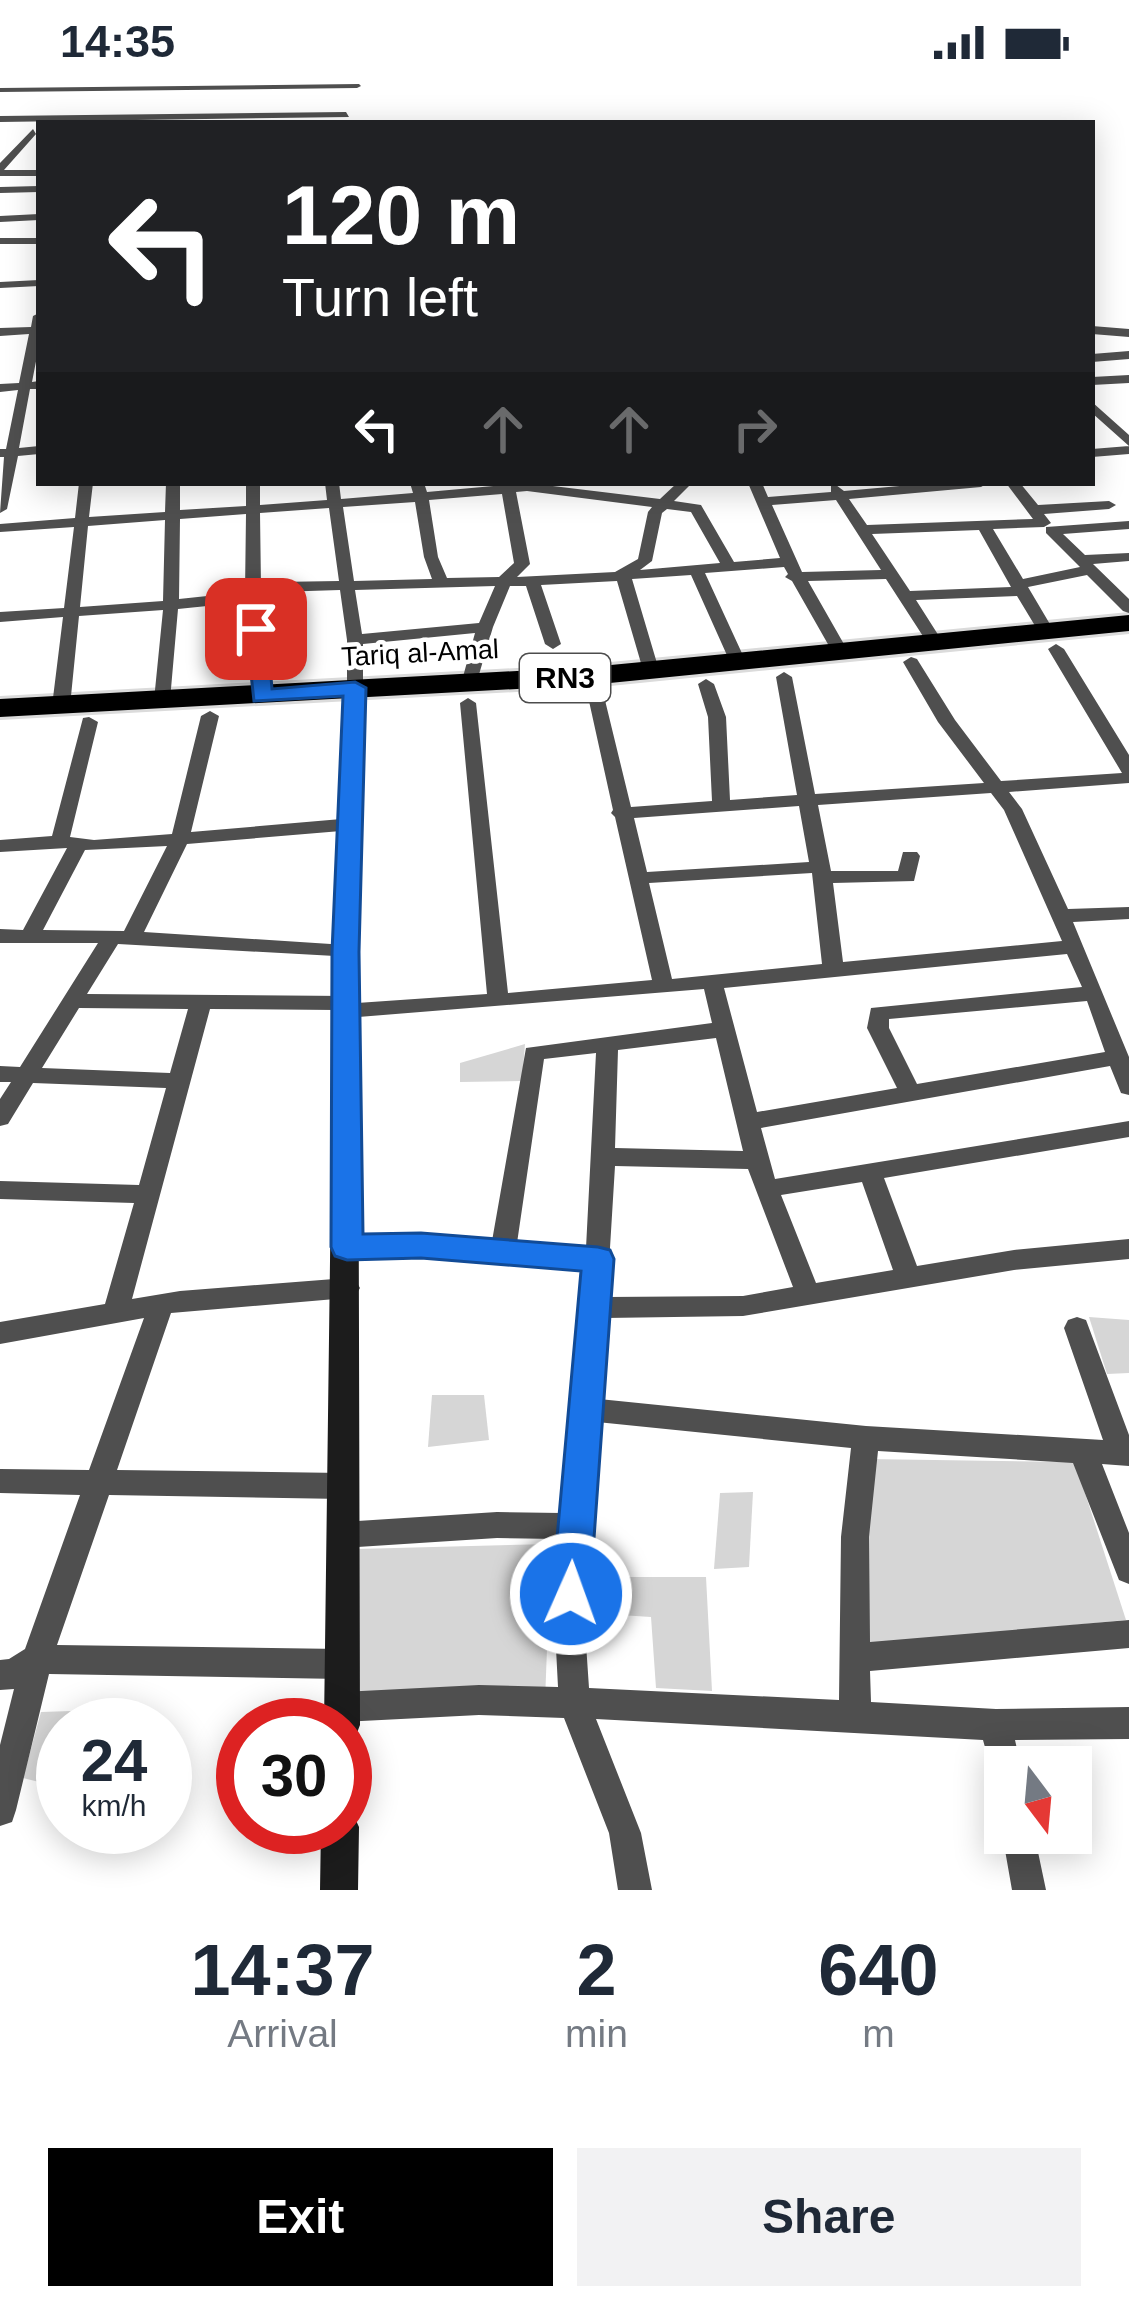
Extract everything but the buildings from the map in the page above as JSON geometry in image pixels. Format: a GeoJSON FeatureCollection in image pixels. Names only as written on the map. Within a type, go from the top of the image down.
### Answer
{"type":"FeatureCollection","features":[{"type":"Feature","properties":{"kind":"highway","name":"Tariq al-Amal"},"geometry":{"type":"LineString","coordinates":[[0,726],[210,716],[355,699],[595,692],[784,677],[911,662],[1129,623]]}},
{"type":"Feature","properties":{"kind":"highway","name":"Tariq al-Amal"},"geometry":{"type":"LineString","coordinates":[[468,694],[651,670],[936,644],[1129,641]]}},
{"type":"Feature","properties":{"kind":"highway","name":"Tariq al-Amal"},"geometry":{"type":"LineString","coordinates":[[0,708],[262,696],[355,699]]}},
{"type":"Feature","properties":{"kind":"street"},"geometry":{"type":"LineString","coordinates":[[128,120],[149,86]]}},
{"type":"Feature","properties":{"kind":"street"},"geometry":{"type":"LineString","coordinates":[[178,117],[191,86]]}},
{"type":"Feature","properties":{"kind":"street"},"geometry":{"type":"LineString","coordinates":[[5,91],[357,86]]}},
{"type":"Feature","properties":{"kind":"street"},"geometry":{"type":"LineString","coordinates":[[79,118],[95,88]]}},
{"type":"Feature","properties":{"kind":"street"},"geometry":{"type":"LineString","coordinates":[[0,118],[346,116]]}},
{"type":"Feature","properties":{"kind":"street"},"geometry":{"type":"LineString","coordinates":[[0,133],[36,132]]}},
{"type":"Feature","properties":{"kind":"street"},"geometry":{"type":"LineString","coordinates":[[0,171],[36,132]]}},
{"type":"Feature","properties":{"kind":"street"},"geometry":{"type":"LineString","coordinates":[[0,171],[36,172]]}},
{"type":"Feature","properties":{"kind":"street"},"geometry":{"type":"LineString","coordinates":[[0,190],[36,189]]}},
{"type":"Feature","properties":{"kind":"street"},"geometry":{"type":"LineString","coordinates":[[0,206],[36,205]]}},
{"type":"Feature","properties":{"kind":"street"},"geometry":{"type":"LineString","coordinates":[[0,219],[36,217]]}},
{"type":"Feature","properties":{"kind":"street"},"geometry":{"type":"LineString","coordinates":[[0,241],[36,241]]}},
{"type":"Feature","properties":{"kind":"street"},"geometry":{"type":"LineString","coordinates":[[0,285],[36,283]]}},
{"type":"Feature","properties":{"kind":"street"},"geometry":{"type":"LineString","coordinates":[[0,332],[36,325]]}},
{"type":"Feature","properties":{"kind":"street"},"geometry":{"type":"LineString","coordinates":[[1095,330],[1129,333]]}},
{"type":"Feature","properties":{"kind":"street"},"geometry":{"type":"LineString","coordinates":[[0,509],[5,453],[31,386],[36,342]]}},
{"type":"Feature","properties":{"kind":"street"},"geometry":{"type":"LineString","coordinates":[[1095,358],[1129,355]]}},
{"type":"Feature","properties":{"kind":"street"},"geometry":{"type":"LineString","coordinates":[[1095,381],[1129,379]]}},
{"type":"Feature","properties":{"kind":"street"},"geometry":{"type":"LineString","coordinates":[[0,388],[31,386]]}},
{"type":"Feature","properties":{"kind":"street"},"geometry":{"type":"LineString","coordinates":[[1095,409],[1129,446]]}},
{"type":"Feature","properties":{"kind":"street"},"geometry":{"type":"LineString","coordinates":[[1095,452],[1129,446]]}},
{"type":"Feature","properties":{"kind":"street"},"geometry":{"type":"LineString","coordinates":[[5,453],[36,450]]}},
{"type":"Feature","properties":{"kind":"street"},"geometry":{"type":"LineString","coordinates":[[61,706],[86,486]]}},
{"type":"Feature","properties":{"kind":"street"},"geometry":{"type":"LineString","coordinates":[[162,700],[171,603],[173,486]]}},
{"type":"Feature","properties":{"kind":"street"},"geometry":{"type":"LineString","coordinates":[[253,486],[254,596],[262,696]]}},
{"type":"Feature","properties":{"kind":"street"},"geometry":{"type":"LineString","coordinates":[[332,486],[356,640],[346,952],[342,1698]]}},
{"type":"Feature","properties":{"kind":"street"},"geometry":{"type":"LineString","coordinates":[[622,573],[644,561],[661,503],[681,486]]}},
{"type":"Feature","properties":{"kind":"street"},"geometry":{"type":"LineString","coordinates":[[756,486],[785,545],[791,570],[841,653]]}},
{"type":"Feature","properties":{"kind":"street"},"geometry":{"type":"LineString","coordinates":[[762,502],[836,489],[898,486]]}},
{"type":"Feature","properties":{"kind":"street"},"geometry":{"type":"LineString","coordinates":[[1015,486],[1043,521],[1129,608]]}},
{"type":"Feature","properties":{"kind":"street"},"geometry":{"type":"LineString","coordinates":[[1092,486],[1128,526]]}},
{"type":"Feature","properties":{"kind":"street"},"geometry":{"type":"LineString","coordinates":[[498,1000],[468,694],[484,627],[506,578],[522,564],[508,487]]}},
{"type":"Feature","properties":{"kind":"street"},"geometry":{"type":"LineString","coordinates":[[0,528],[334,503],[419,490],[533,488],[699,511],[729,566]]}},
{"type":"Feature","properties":{"kind":"street"},"geometry":{"type":"LineString","coordinates":[[836,489],[936,644]]}},
{"type":"Feature","properties":{"kind":"street"},"geometry":{"type":"LineString","coordinates":[[419,490],[441,581]]}},
{"type":"Feature","properties":{"kind":"street"},"geometry":{"type":"LineString","coordinates":[[1043,521],[1108,505]]}},
{"type":"Feature","properties":{"kind":"street"},"geometry":{"type":"LineString","coordinates":[[860,530],[1043,521],[1128,526]]}},
{"type":"Feature","properties":{"kind":"street"},"geometry":{"type":"LineString","coordinates":[[620,813],[1129,774],[1120,735],[1051,640],[983,525]]}},
{"type":"Feature","properties":{"kind":"street"},"geometry":{"type":"LineString","coordinates":[[906,596],[1018,588],[1086,565],[1129,557]]}},
{"type":"Feature","properties":{"kind":"street"},"geometry":{"type":"LineString","coordinates":[[0,617],[254,596],[277,587],[532,580],[729,566],[890,574]]}},
{"type":"Feature","properties":{"kind":"street"},"geometry":{"type":"LineString","coordinates":[[696,570],[738,662]]}},
{"type":"Feature","properties":{"kind":"street"},"geometry":{"type":"LineString","coordinates":[[622,573],[651,670]]}},
{"type":"Feature","properties":{"kind":"street"},"geometry":{"type":"LineString","coordinates":[[532,580],[554,644]]}},
{"type":"Feature","properties":{"kind":"street"},"geometry":{"type":"LineString","coordinates":[[356,640],[484,627]]}},
{"type":"Feature","properties":{"kind":"street"},"geometry":{"type":"LineString","coordinates":[[748,1122],[910,1092],[1125,1074],[1095,993],[1013,808],[946,722],[911,662]]}},
{"type":"Feature","properties":{"kind":"street"},"geometry":{"type":"LineString","coordinates":[[784,677],[821,872],[833,968]]}},
{"type":"Feature","properties":{"kind":"street"},"geometry":{"type":"LineString","coordinates":[[706,684],[717,717],[721,806]]}},
{"type":"Feature","properties":{"kind":"street"},"geometry":{"type":"LineString","coordinates":[[595,692],[663,984]]}},
{"type":"Feature","properties":{"kind":"street"},"geometry":{"type":"LineString","coordinates":[[0,1118],[70,1001],[122,937],[180,838],[210,716]]}},
{"type":"Feature","properties":{"kind":"street"},"geometry":{"type":"LineString","coordinates":[[31,934],[69,843],[89,722]]}},
{"type":"Feature","properties":{"kind":"street"},"geometry":{"type":"LineString","coordinates":[[0,846],[353,824]]}},
{"type":"Feature","properties":{"kind":"street"},"geometry":{"type":"LineString","coordinates":[[640,878],[821,872],[907,877],[910,856]]}},
{"type":"Feature","properties":{"kind":"street"},"geometry":{"type":"LineString","coordinates":[[1061,916],[1129,913]]}},
{"type":"Feature","properties":{"kind":"street"},"geometry":{"type":"LineString","coordinates":[[0,936],[122,937],[346,952]]}},
{"type":"Feature","properties":{"kind":"street"},"geometry":{"type":"LineString","coordinates":[[70,1001],[346,1007],[498,1000],[1074,947]]}},
{"type":"Feature","properties":{"kind":"street"},"geometry":{"type":"LineString","coordinates":[[712,981],[757,1160],[809,1297]]}},
{"type":"Feature","properties":{"kind":"street"},"geometry":{"type":"LineString","coordinates":[[910,1092],[878,1028],[879,1013],[1095,993]]}},
{"type":"Feature","properties":{"kind":"street"},"geometry":{"type":"LineString","coordinates":[[116,1315],[201,1002]]}},
{"type":"Feature","properties":{"kind":"street"},"geometry":{"type":"LineString","coordinates":[[503,1252],[534,1053],[724,1029]]}},
{"type":"Feature","properties":{"kind":"street"},"geometry":{"type":"LineString","coordinates":[[608,1043],[605,1157],[574,1526],[570,1629],[575,1706],[625,1833],[635,1890]]}},
{"type":"Feature","properties":{"kind":"street"},"geometry":{"type":"LineString","coordinates":[[0,1074],[181,1082]]}},
{"type":"Feature","properties":{"kind":"street"},"geometry":{"type":"LineString","coordinates":[[766,1189],[1129,1129]]}},
{"type":"Feature","properties":{"kind":"street"},"geometry":{"type":"LineString","coordinates":[[605,1157],[757,1160]]}},
{"type":"Feature","properties":{"kind":"street"},"geometry":{"type":"LineString","coordinates":[[869,1170],[909,1279]]}},
{"type":"Feature","properties":{"kind":"street"},"geometry":{"type":"LineString","coordinates":[[0,1190],[148,1193]]}},
{"type":"Feature","properties":{"kind":"street"},"geometry":{"type":"LineString","coordinates":[[347,1247],[598,1259]]}},
{"type":"Feature","properties":{"kind":"street"},"geometry":{"type":"LineString","coordinates":[[594,1308],[743,1306],[1014,1260],[1129,1249]]}},
{"type":"Feature","properties":{"kind":"street"},"geometry":{"type":"LineString","coordinates":[[0,1333],[160,1305],[347,1288]]}},
{"type":"Feature","properties":{"kind":"street"},"geometry":{"type":"LineString","coordinates":[[0,1810],[38,1659],[160,1305]]}},
{"type":"Feature","properties":{"kind":"street"},"geometry":{"type":"LineString","coordinates":[[586,1409],[866,1438],[1126,1454],[1077,1328]]}},
{"type":"Feature","properties":{"kind":"street"},"geometry":{"type":"LineString","coordinates":[[855,1717],[855,1537],[866,1438]]}},
{"type":"Feature","properties":{"kind":"street"},"geometry":{"type":"LineString","coordinates":[[1083,1452],[1129,1570]]}},
{"type":"Feature","properties":{"kind":"street"},"geometry":{"type":"LineString","coordinates":[[0,1481],[344,1486]]}},
{"type":"Feature","properties":{"kind":"street"},"geometry":{"type":"LineString","coordinates":[[342,1535],[497,1525],[574,1526]]}},
{"type":"Feature","properties":{"kind":"street"},"geometry":{"type":"LineString","coordinates":[[854,1658],[1129,1634]]}},
{"type":"Feature","properties":{"kind":"street"},"geometry":{"type":"LineString","coordinates":[[0,1676],[14,1675],[38,1659],[341,1664]]}},
{"type":"Feature","properties":{"kind":"street"},"geometry":{"type":"LineString","coordinates":[[372,1712],[479,1700],[706,1707],[996,1725],[1129,1723]]}},
{"type":"Feature","properties":{"kind":"street"},"geometry":{"type":"LineString","coordinates":[[996,1725],[1000,1746]]}},
{"type":"Feature","properties":{"kind":"street"},"geometry":{"type":"LineString","coordinates":[[339,1890],[340,1854]]}},
{"type":"Feature","properties":{"kind":"street"},"geometry":{"type":"LineString","coordinates":[[1022,1854],[1029,1890]]}},
{"type":"Feature","properties":{"kind":"shaded area"},"geometry":{"type":"Polygon","coordinates":[[[525,1044],[522,1081],[460,1082],[460,1063],[525,1044]]]}},
{"type":"Feature","properties":{"kind":"shaded area"},"geometry":{"type":"Polygon","coordinates":[[[1089,1317],[1129,1320],[1129,1373],[1107,1374],[1089,1317]]]}},
{"type":"Feature","properties":{"kind":"shaded area"},"geometry":{"type":"Polygon","coordinates":[[[432,1395],[484,1395],[489,1440],[428,1447],[432,1395]]]}},
{"type":"Feature","properties":{"kind":"shaded area"},"geometry":{"type":"Polygon","coordinates":[[[867,1459],[1075,1462],[1126,1620],[865,1645],[867,1459]]]}},
{"type":"Feature","properties":{"kind":"shaded area"},"geometry":{"type":"Polygon","coordinates":[[[753,1492],[749,1567],[714,1569],[720,1493],[753,1492]]]}},
{"type":"Feature","properties":{"kind":"shaded area"},"geometry":{"type":"Polygon","coordinates":[[[551,1544],[545,1701],[372,1703],[372,1698],[360,1698],[356,1549],[551,1544]]]}},
{"type":"Feature","properties":{"kind":"shaded area"},"geometry":{"type":"Polygon","coordinates":[[[587,1577],[706,1577],[712,1691],[656,1688],[651,1617],[589,1613],[587,1577]]]}},
{"type":"Feature","properties":{"kind":"shaded area"},"geometry":{"type":"Polygon","coordinates":[[[36,1730],[36,1781],[23,1778],[36,1730]]]}},
{"type":"Feature","properties":{"kind":"route"},"geometry":{"type":"LineString","coordinates":[[256,629],[262,696],[355,688],[346,952],[347,1247],[421,1246],[598,1259],[571,1594]]}}]}
